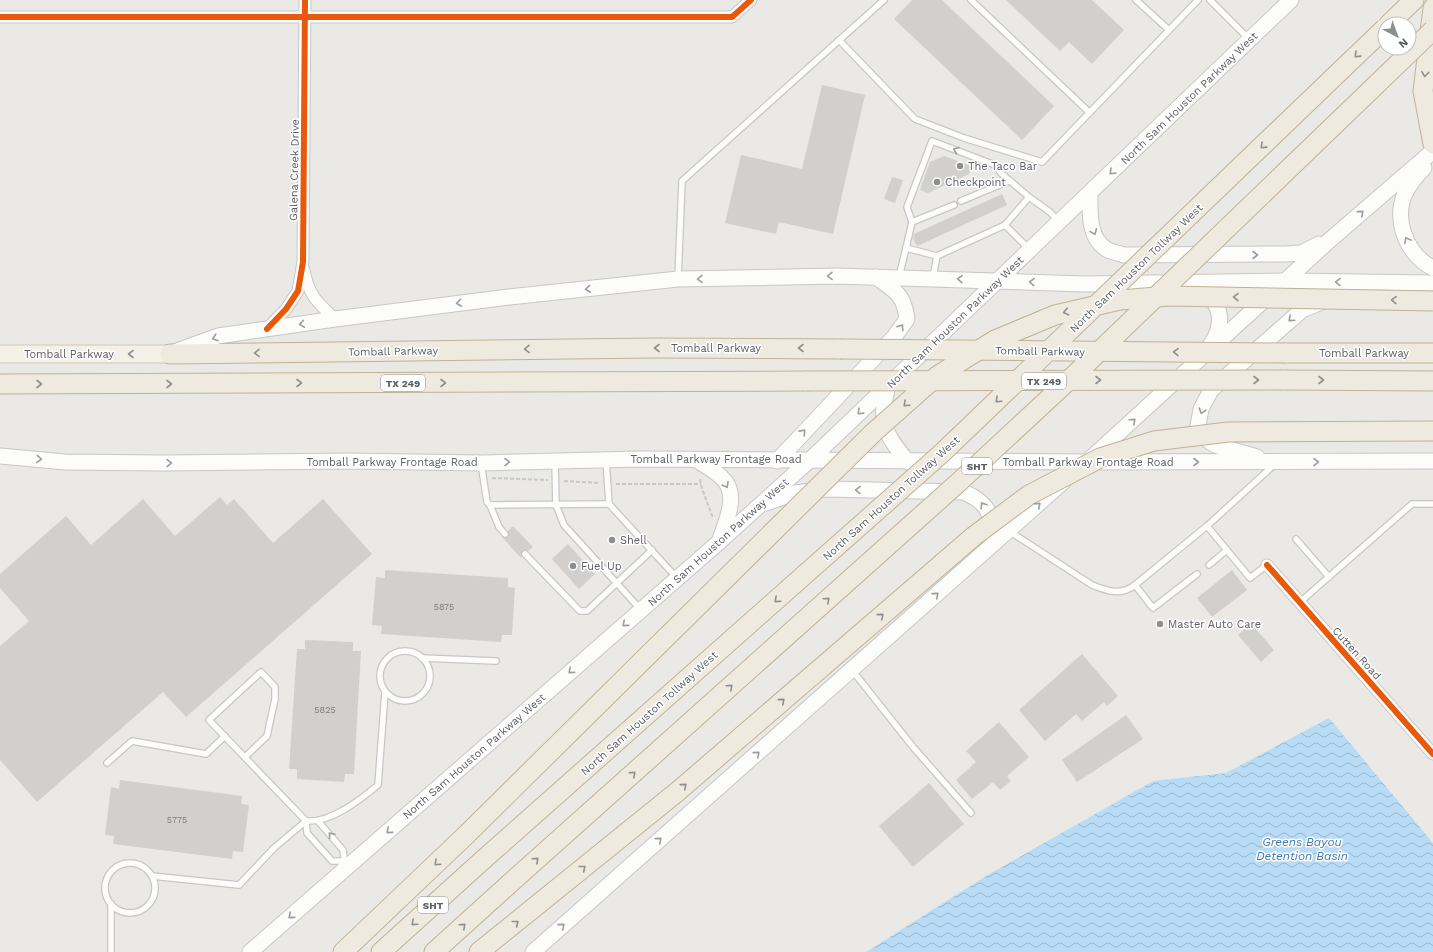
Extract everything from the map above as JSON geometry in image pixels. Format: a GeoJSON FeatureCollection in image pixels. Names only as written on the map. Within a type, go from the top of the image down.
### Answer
{"type":"FeatureCollection","features":[{"type":"Feature","properties":{"kind":"highway"},"geometry":{"type":"LineString","coordinates":[[1398,16],[1414,0]]}},
{"type":"Feature","properties":{"kind":"highway"},"geometry":{"type":"LineString","coordinates":[[1433,8],[1423,91],[1433,144]]}},
{"type":"Feature","properties":{"kind":"highway","name":"SHT"},"geometry":{"type":"LineString","coordinates":[[434,952],[959,482],[1084,366],[1433,30]]}},
{"type":"Feature","properties":{"kind":"highway","name":"North Sam Houston Tollway West"},"geometry":{"type":"LineString","coordinates":[[382,952],[484,859],[942,453],[1377,36]]}},
{"type":"Feature","properties":{"kind":"highway"},"geometry":{"type":"LineString","coordinates":[[343,952],[465,836],[874,432],[938,376],[994,340],[1055,315],[1120,300],[1169,296],[1433,300]]}},
{"type":"Feature","properties":{"kind":"highway","name":"Tomball Parkway"},"geometry":{"type":"LineString","coordinates":[[170,354],[654,348],[1433,353]]}},
{"type":"Feature","properties":{"kind":"highway","name":"TX 249"},"geometry":{"type":"LineString","coordinates":[[0,384],[1282,380],[1433,381]]}},
{"type":"Feature","properties":{"kind":"highway"},"geometry":{"type":"LineString","coordinates":[[479,952],[677,792],[974,536],[1029,495],[1100,458],[1154,441],[1228,432],[1433,431]]}},
{"type":"Feature","properties":{"kind":"main road","name":"North Sam Houston Parkway West"},"geometry":{"type":"LineString","coordinates":[[250,952],[346,864],[642,610],[811,459],[1291,0]]}},
{"type":"Feature","properties":{"kind":"main road"},"geometry":{"type":"LineString","coordinates":[[533,952],[1087,462],[1331,239],[1433,151]]}},
{"type":"Feature","properties":{"kind":"main road"},"geometry":{"type":"LineString","coordinates":[[1433,156],[1407,189],[1400,213],[1402,232],[1412,250],[1427,265],[1433,268]]}},
{"type":"Feature","properties":{"kind":"main road"},"geometry":{"type":"LineString","coordinates":[[1090,193],[1091,224],[1096,238],[1106,249],[1124,255],[1285,254],[1301,252],[1331,239]]}},
{"type":"Feature","properties":{"kind":"main road"},"geometry":{"type":"LineString","coordinates":[[170,354],[218,336],[335,319],[509,297],[678,279],[837,276],[999,280],[1085,284],[1286,281],[1433,283]]}},
{"type":"Feature","properties":{"kind":"main road"},"geometry":{"type":"LineString","coordinates":[[777,460],[894,337],[907,319],[905,304],[896,292],[876,277]]}},
{"type":"Feature","properties":{"kind":"main road"},"geometry":{"type":"LineString","coordinates":[[1277,462],[1215,445],[1204,437],[1198,426],[1201,409],[1211,390],[1302,310],[1340,294],[1392,282]]}},
{"type":"Feature","properties":{"kind":"main road"},"geometry":{"type":"LineString","coordinates":[[1181,283],[1206,292],[1217,305],[1221,314],[1219,330],[1203,357]]}},
{"type":"Feature","properties":{"kind":"main road","name":"Tomball Parkway"},"geometry":{"type":"LineString","coordinates":[[0,354],[170,354]]}},
{"type":"Feature","properties":{"kind":"main road"},"geometry":{"type":"LineString","coordinates":[[888,386],[882,416],[895,446],[908,462]]}},
{"type":"Feature","properties":{"kind":"main road","name":"Tomball Parkway Frontage Road"},"geometry":{"type":"LineString","coordinates":[[0,456],[87,462],[163,463],[349,461],[482,470],[555,461],[606,460],[699,467],[777,460],[811,459],[908,462],[1433,461]]}},
{"type":"Feature","properties":{"kind":"main road"},"geometry":{"type":"LineString","coordinates":[[699,467],[721,477],[728,486],[731,496],[729,511],[719,542]]}},
{"type":"Feature","properties":{"kind":"main road"},"geometry":{"type":"LineString","coordinates":[[759,506],[795,493],[826,489],[964,492],[980,500],[991,518],[992,536],[983,554]]}},
{"type":"Feature","properties":{"kind":"street","name":"Galena Creek Drive"},"geometry":{"type":"LineString","coordinates":[[267,329],[286,309],[298,291],[303,262],[305,0]]}},
{"type":"Feature","properties":{"kind":"street"},"geometry":{"type":"LineString","coordinates":[[0,17],[732,17],[751,0]]}},
{"type":"Feature","properties":{"kind":"street","name":"Galena Creek Drive"},"geometry":{"type":"LineString","coordinates":[[303,262],[307,287],[315,300],[335,319]]}},
{"type":"Feature","properties":{"kind":"street","name":"Cutten Road"},"geometry":{"type":"LineString","coordinates":[[1267,565],[1433,754]]}},
{"type":"Feature","properties":{"kind":"lane"},"geometry":{"type":"LineString","coordinates":[[678,279],[682,182],[884,0]]}},
{"type":"Feature","properties":{"kind":"lane"},"geometry":{"type":"LineString","coordinates":[[972,0],[1089,112]]}},
{"type":"Feature","properties":{"kind":"lane"},"geometry":{"type":"LineString","coordinates":[[1136,0],[1169,30]]}},
{"type":"Feature","properties":{"kind":"lane"},"geometry":{"type":"LineString","coordinates":[[839,40],[915,119],[964,138],[1042,162],[1198,0]]}},
{"type":"Feature","properties":{"kind":"lane"},"geometry":{"type":"LineString","coordinates":[[1210,0],[1250,40]]}},
{"type":"Feature","properties":{"kind":"lane"},"geometry":{"type":"LineString","coordinates":[[899,277],[912,222],[907,207],[932,141],[995,165],[1009,181],[1050,212],[1059,223]]}},
{"type":"Feature","properties":{"kind":"lane"},"geometry":{"type":"LineString","coordinates":[[962,201],[1009,181]]}},
{"type":"Feature","properties":{"kind":"lane"},"geometry":{"type":"LineString","coordinates":[[906,248],[937,256],[1005,225],[1029,197]]}},
{"type":"Feature","properties":{"kind":"lane"},"geometry":{"type":"LineString","coordinates":[[912,222],[954,205]]}},
{"type":"Feature","properties":{"kind":"lane"},"geometry":{"type":"LineString","coordinates":[[1005,225],[1030,250]]}},
{"type":"Feature","properties":{"kind":"lane"},"geometry":{"type":"LineString","coordinates":[[933,278],[937,256]]}},
{"type":"Feature","properties":{"kind":"lane"},"geometry":{"type":"LineString","coordinates":[[606,460],[609,504],[677,579]]}},
{"type":"Feature","properties":{"kind":"lane"},"geometry":{"type":"LineString","coordinates":[[555,461],[556,505],[564,525],[616,584],[642,610]]}},
{"type":"Feature","properties":{"kind":"lane"},"geometry":{"type":"LineString","coordinates":[[1009,530],[1092,585],[1105,590],[1122,592],[1135,585],[1207,526],[1277,462]]}},
{"type":"Feature","properties":{"kind":"lane"},"geometry":{"type":"LineString","coordinates":[[482,470],[487,502],[490,505],[499,527],[505,534]]}},
{"type":"Feature","properties":{"kind":"lane"},"geometry":{"type":"LineString","coordinates":[[490,505],[609,504]]}},
{"type":"Feature","properties":{"kind":"lane"},"geometry":{"type":"LineString","coordinates":[[1299,603],[1412,504],[1433,504]]}},
{"type":"Feature","properties":{"kind":"lane"},"geometry":{"type":"LineString","coordinates":[[1207,526],[1250,578],[1267,565]]}},
{"type":"Feature","properties":{"kind":"lane"},"geometry":{"type":"LineString","coordinates":[[1296,539],[1329,576]]}},
{"type":"Feature","properties":{"kind":"lane"},"geometry":{"type":"LineString","coordinates":[[525,554],[580,611],[587,611],[652,550]]}},
{"type":"Feature","properties":{"kind":"lane"},"geometry":{"type":"LineString","coordinates":[[1209,565],[1227,550]]}},
{"type":"Feature","properties":{"kind":"lane"},"geometry":{"type":"LineString","coordinates":[[1135,585],[1153,608],[1197,574]]}},
{"type":"Feature","properties":{"kind":"lane"},"geometry":{"type":"LineString","coordinates":[[402,652],[415,653],[422,658],[430,672],[427,688],[422,694],[416,699],[404,701],[392,698],[385,692],[381,685],[380,677],[384,661],[391,656],[402,652]]}},
{"type":"Feature","properties":{"kind":"lane"},"geometry":{"type":"LineString","coordinates":[[422,658],[496,661]]}},
{"type":"Feature","properties":{"kind":"lane"},"geometry":{"type":"LineString","coordinates":[[852,670],[913,747],[971,813]]}},
{"type":"Feature","properties":{"kind":"lane"},"geometry":{"type":"LineString","coordinates":[[245,757],[267,736],[275,699],[275,687],[261,672],[209,720],[306,821],[307,833],[332,861],[346,864],[343,850],[318,821]]}},
{"type":"Feature","properties":{"kind":"lane"},"geometry":{"type":"LineString","coordinates":[[152,876],[239,885],[274,848],[306,821],[318,821],[359,802],[378,785],[385,692]]}},
{"type":"Feature","properties":{"kind":"lane"},"geometry":{"type":"LineString","coordinates":[[107,763],[132,741],[206,754],[225,736]]}},
{"type":"Feature","properties":{"kind":"lane"},"geometry":{"type":"LineString","coordinates":[[124,864],[136,864],[147,869],[152,876],[155,891],[152,899],[141,910],[125,912],[111,904],[107,897],[106,884],[110,873],[116,867],[124,864]]}},
{"type":"Feature","properties":{"kind":"lane"},"geometry":{"type":"LineString","coordinates":[[110,952],[111,904]]}},
{"type":"Feature","properties":{"kind":"path"},"geometry":{"type":"LineString","coordinates":[[699,467],[700,484],[710,514],[714,520]]}},
{"type":"Feature","properties":{"kind":"path"},"geometry":{"type":"LineString","coordinates":[[482,470],[555,480],[607,484],[700,484]]}},
{"type":"Feature","properties":{"kind":"water","name":"Greens Bayou Detention Basin"},"geometry":{"type":"Polygon","coordinates":[[[1329,718],[1433,843],[1433,952],[866,952],[986,876],[1153,781],[1226,773],[1329,718]]]}},
{"type":"Feature","properties":{"kind":"building"},"geometry":{"type":"Polygon","coordinates":[[[912,0],[942,0],[1054,106],[1022,140],[894,19],[912,0]]]}},
{"type":"Feature","properties":{"kind":"building"},"geometry":{"type":"Polygon","coordinates":[[[1006,0],[1092,0],[1124,30],[1092,64],[1069,42],[1060,51],[1006,0]]]}},
{"type":"Feature","properties":{"kind":"building"},"geometry":{"type":"Polygon","coordinates":[[[822,85],[865,95],[833,234],[779,222],[776,234],[725,223],[741,155],[802,169],[822,85]]]}},
{"type":"Feature","properties":{"kind":"building","name":"Checkpoint"},"geometry":{"type":"Polygon","coordinates":[[[944,156],[972,166],[969,174],[928,193],[920,190],[930,162],[944,156]]]}},
{"type":"Feature","properties":{"kind":"building"},"geometry":{"type":"Polygon","coordinates":[[[892,177],[903,180],[895,203],[884,199],[892,177]]]}},
{"type":"Feature","properties":{"kind":"building","name":"Checkpoint"},"geometry":{"type":"Polygon","coordinates":[[[1002,194],[1007,205],[917,246],[913,238],[914,234],[1002,194]]]}},
{"type":"Feature","properties":{"kind":"building"},"geometry":{"type":"Polygon","coordinates":[[[220,497],[227,505],[234,499],[273,543],[323,499],[372,554],[186,717],[163,692],[37,802],[0,760],[0,646],[29,621],[0,588],[0,574],[66,516],[91,545],[143,499],[175,536],[220,497]]]}},
{"type":"Feature","properties":{"kind":"building"},"geometry":{"type":"Polygon","coordinates":[[[513,526],[533,547],[528,551],[522,551],[521,558],[502,537],[508,537],[508,531],[513,526]]]}},
{"type":"Feature","properties":{"kind":"building","name":"Fuel Up"},"geometry":{"type":"Polygon","coordinates":[[[568,544],[595,574],[579,589],[552,559],[568,544]]]}},
{"type":"Feature","properties":{"kind":"building"},"geometry":{"type":"Polygon","coordinates":[[[385,570],[508,578],[508,587],[515,588],[512,635],[502,635],[501,642],[381,634],[382,626],[372,625],[376,577],[385,578],[385,570]]]}},
{"type":"Feature","properties":{"kind":"building"},"geometry":{"type":"Polygon","coordinates":[[[1232,570],[1247,590],[1212,617],[1197,598],[1232,570]]]}},
{"type":"Feature","properties":{"kind":"building"},"geometry":{"type":"Polygon","coordinates":[[[1251,623],[1274,650],[1261,662],[1238,635],[1251,623]]]}},
{"type":"Feature","properties":{"kind":"building"},"geometry":{"type":"Polygon","coordinates":[[[305,640],[353,642],[353,651],[361,651],[354,774],[345,774],[344,782],[297,779],[297,769],[289,769],[297,649],[305,649],[305,640]]]}},
{"type":"Feature","properties":{"kind":"building"},"geometry":{"type":"Polygon","coordinates":[[[1082,654],[1118,696],[1107,706],[1104,702],[1082,721],[1076,714],[1045,741],[1019,710],[1082,654]]]}},
{"type":"Feature","properties":{"kind":"building"},"geometry":{"type":"Polygon","coordinates":[[[1126,715],[1143,739],[1077,782],[1062,760],[1126,715]]]}},
{"type":"Feature","properties":{"kind":"building"},"geometry":{"type":"Polygon","coordinates":[[[999,722],[1029,757],[1007,776],[1011,781],[1000,790],[993,782],[972,799],[956,780],[976,762],[966,751],[999,722]]]}},
{"type":"Feature","properties":{"kind":"building"},"geometry":{"type":"Polygon","coordinates":[[[120,780],[242,796],[241,804],[249,805],[243,852],[233,851],[232,859],[113,844],[114,836],[105,835],[111,787],[119,789],[120,780]]]}},
{"type":"Feature","properties":{"kind":"building"},"geometry":{"type":"Polygon","coordinates":[[[929,783],[964,824],[913,867],[879,826],[929,783]]]}},
{"type":"Feature","properties":{"kind":"cycle path"},"geometry":{"type":"LineString","coordinates":[[267,329],[286,309],[298,291],[303,262],[305,0]]}},
{"type":"Feature","properties":{"kind":"cycle path"},"geometry":{"type":"LineString","coordinates":[[0,17],[732,17],[751,0]]}},
{"type":"Feature","properties":{"kind":"cycle path"},"geometry":{"type":"LineString","coordinates":[[1267,565],[1433,754]]}},
{"type":"Feature","properties":{"kind":"place","name":"The Taco Bar"},"geometry":{"type":"Point","coordinates":[960,166]}},
{"type":"Feature","properties":{"kind":"place","name":"Checkpoint"},"geometry":{"type":"Point","coordinates":[937,182]}},
{"type":"Feature","properties":{"kind":"place","name":"Shell"},"geometry":{"type":"Point","coordinates":[612,540]}},
{"type":"Feature","properties":{"kind":"place","name":"Fuel Up"},"geometry":{"type":"Point","coordinates":[573,566]}},
{"type":"Feature","properties":{"kind":"place","name":"Master Auto Care"},"geometry":{"type":"Point","coordinates":[1160,624]}}]}
